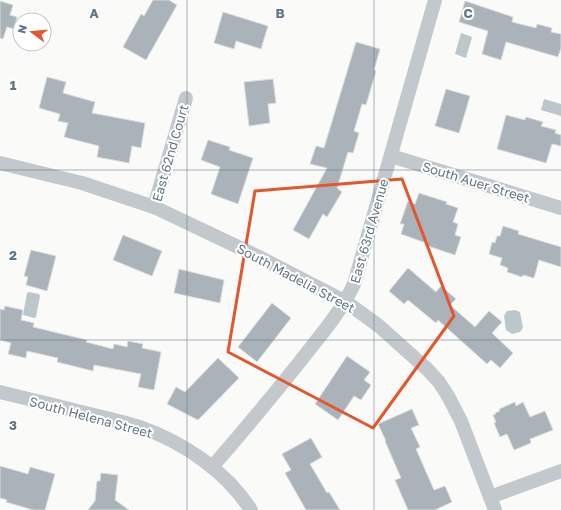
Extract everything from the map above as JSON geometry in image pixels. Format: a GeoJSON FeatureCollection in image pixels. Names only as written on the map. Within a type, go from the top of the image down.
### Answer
{"type":"FeatureCollection","features":[{"type":"Feature","properties":{"kind":"street","name":"East 63rd Avenue"},"geometry":{"type":"LineString","coordinates":[[212,467],[245,429],[346,302],[359,268],[435,0]]}},
{"type":"Feature","properties":{"kind":"street","name":"East 62nd Court"},"geometry":{"type":"LineString","coordinates":[[154,207],[186,98]]}},
{"type":"Feature","properties":{"kind":"street","name":"South Auer Street"},"geometry":{"type":"LineString","coordinates":[[391,156],[561,208]]}},
{"type":"Feature","properties":{"kind":"street","name":"South Madelia Street"},"geometry":{"type":"LineString","coordinates":[[0,163],[82,183],[154,207],[259,257],[346,302],[379,326],[427,368],[439,382],[461,421],[495,510]]}},
{"type":"Feature","properties":{"kind":"street","name":"South Helena Street"},"geometry":{"type":"LineString","coordinates":[[0,392],[153,432],[191,452],[212,467],[244,499],[251,510]]}},
{"type":"Feature","properties":{"kind":"street"},"geometry":{"type":"LineString","coordinates":[[490,497],[561,471]]}},
{"type":"Feature","properties":{"kind":"highlighted area"},"geometry":{"type":"Polygon","coordinates":[[[402,179],[454,316],[373,428],[228,352],[255,191],[402,179]]]}},
{"type":"Feature","properties":{"kind":"shaded area"},"geometry":{"type":"Polygon","coordinates":[[[461,33],[472,37],[466,58],[455,54],[461,33]]]}},
{"type":"Feature","properties":{"kind":"shaded area"},"geometry":{"type":"Polygon","coordinates":[[[544,99],[561,104],[561,116],[541,110],[544,99]]]}},
{"type":"Feature","properties":{"kind":"shaded area"},"geometry":{"type":"Polygon","coordinates":[[[27,293],[39,294],[40,296],[36,317],[34,318],[23,315],[27,293]]]}},
{"type":"Feature","properties":{"kind":"shaded area"},"geometry":{"type":"Polygon","coordinates":[[[515,310],[520,312],[523,328],[520,332],[512,334],[506,330],[504,316],[507,311],[515,310]]]}},
{"type":"Feature","properties":{"kind":"building"},"geometry":{"type":"Polygon","coordinates":[[[153,0],[169,0],[177,5],[146,60],[123,47],[141,14],[144,16],[153,0]]]}},
{"type":"Feature","properties":{"kind":"building"},"geometry":{"type":"Polygon","coordinates":[[[0,1],[13,5],[10,15],[12,16],[12,28],[7,27],[3,39],[0,38],[0,1]]]}},
{"type":"Feature","properties":{"kind":"building"},"geometry":{"type":"Polygon","coordinates":[[[465,1],[513,17],[512,22],[536,28],[537,24],[552,28],[551,32],[561,34],[561,48],[558,57],[506,42],[501,60],[482,54],[488,31],[459,22],[465,1]]]}},
{"type":"Feature","properties":{"kind":"building"},"geometry":{"type":"Polygon","coordinates":[[[223,12],[268,26],[261,49],[236,41],[234,49],[214,43],[223,12]]]}},
{"type":"Feature","properties":{"kind":"building"},"geometry":{"type":"Polygon","coordinates":[[[356,42],[380,49],[374,70],[376,71],[366,105],[362,104],[354,131],[359,133],[353,153],[348,152],[337,188],[342,192],[327,217],[323,214],[309,239],[293,230],[327,168],[310,164],[316,146],[324,148],[356,42]]]}},
{"type":"Feature","properties":{"kind":"building"},"geometry":{"type":"Polygon","coordinates":[[[47,77],[66,82],[63,93],[95,102],[92,113],[145,123],[141,148],[132,146],[129,163],[97,157],[99,146],[64,137],[68,123],[58,121],[60,114],[39,108],[47,77]]]}},
{"type":"Feature","properties":{"kind":"building"},"geometry":{"type":"Polygon","coordinates":[[[273,79],[276,103],[268,104],[270,123],[249,126],[244,82],[273,79]]]}},
{"type":"Feature","properties":{"kind":"building"},"geometry":{"type":"Polygon","coordinates":[[[446,89],[470,96],[459,133],[435,126],[446,89]]]}},
{"type":"Feature","properties":{"kind":"building"},"geometry":{"type":"Polygon","coordinates":[[[506,115],[525,120],[526,117],[543,122],[541,126],[556,130],[555,133],[561,135],[561,146],[552,144],[546,163],[497,149],[506,115]]]}},
{"type":"Feature","properties":{"kind":"building"},"geometry":{"type":"Polygon","coordinates":[[[208,140],[230,147],[229,150],[253,158],[238,204],[211,194],[220,167],[201,160],[208,140]]]}},
{"type":"Feature","properties":{"kind":"building"},"geometry":{"type":"Polygon","coordinates":[[[419,193],[447,202],[446,204],[458,208],[453,222],[458,224],[455,235],[461,237],[455,255],[425,245],[426,243],[401,234],[404,224],[400,224],[408,201],[415,204],[419,193]]]}},
{"type":"Feature","properties":{"kind":"building"},"geometry":{"type":"Polygon","coordinates":[[[503,226],[519,231],[518,234],[561,247],[561,267],[539,260],[534,278],[523,275],[522,277],[507,272],[508,268],[500,265],[502,258],[489,254],[492,242],[495,243],[497,236],[500,236],[503,226]]]}},
{"type":"Feature","properties":{"kind":"building"},"geometry":{"type":"Polygon","coordinates":[[[123,235],[162,251],[152,276],[113,260],[123,235]]]}},
{"type":"Feature","properties":{"kind":"building"},"geometry":{"type":"Polygon","coordinates":[[[31,250],[56,256],[47,291],[26,285],[28,277],[24,276],[31,250]]]}},
{"type":"Feature","properties":{"kind":"building"},"geometry":{"type":"Polygon","coordinates":[[[408,268],[436,292],[441,286],[456,299],[450,305],[475,327],[489,311],[502,322],[492,333],[513,353],[500,368],[491,360],[487,364],[438,320],[436,323],[408,300],[404,304],[389,291],[408,268]]]}},
{"type":"Feature","properties":{"kind":"building"},"geometry":{"type":"Polygon","coordinates":[[[179,269],[224,280],[220,303],[174,293],[179,269]]]}},
{"type":"Feature","properties":{"kind":"building"},"geometry":{"type":"Polygon","coordinates":[[[272,303],[291,318],[257,362],[238,347],[272,303]]]}},
{"type":"Feature","properties":{"kind":"building"},"geometry":{"type":"Polygon","coordinates":[[[5,306],[23,310],[21,320],[34,323],[33,327],[87,340],[86,342],[113,349],[114,344],[127,347],[128,341],[143,344],[142,348],[161,352],[154,390],[138,387],[141,374],[94,365],[93,371],[57,362],[58,358],[27,351],[26,358],[8,354],[11,343],[0,340],[0,309],[4,310],[5,306]]]}},
{"type":"Feature","properties":{"kind":"building"},"geometry":{"type":"Polygon","coordinates":[[[347,356],[370,372],[364,380],[371,385],[361,400],[354,396],[338,420],[315,404],[347,356]]]}},
{"type":"Feature","properties":{"kind":"building"},"geometry":{"type":"Polygon","coordinates":[[[218,358],[239,378],[198,420],[167,404],[176,387],[185,392],[218,358]]]}},
{"type":"Feature","properties":{"kind":"building"},"geometry":{"type":"Polygon","coordinates":[[[515,402],[516,406],[523,402],[530,417],[545,411],[553,430],[530,439],[531,443],[514,450],[507,434],[500,437],[494,423],[496,422],[493,415],[500,411],[499,409],[515,402]]]}},
{"type":"Feature","properties":{"kind":"building"},"geometry":{"type":"Polygon","coordinates":[[[412,409],[419,425],[411,428],[420,447],[416,449],[434,490],[445,486],[452,502],[435,510],[408,510],[395,480],[401,478],[378,424],[412,409]]]}},
{"type":"Feature","properties":{"kind":"building"},"geometry":{"type":"Polygon","coordinates":[[[311,438],[322,457],[310,464],[327,493],[329,492],[340,510],[306,510],[285,473],[291,470],[282,454],[311,438]]]}},
{"type":"Feature","properties":{"kind":"building"},"geometry":{"type":"Polygon","coordinates":[[[0,466],[28,474],[30,467],[55,474],[45,510],[33,510],[6,502],[7,500],[0,498],[0,466]]]}},
{"type":"Feature","properties":{"kind":"building"},"geometry":{"type":"Polygon","coordinates":[[[101,473],[118,475],[115,500],[129,510],[88,510],[95,501],[97,481],[100,481],[101,473]]]}}]}
